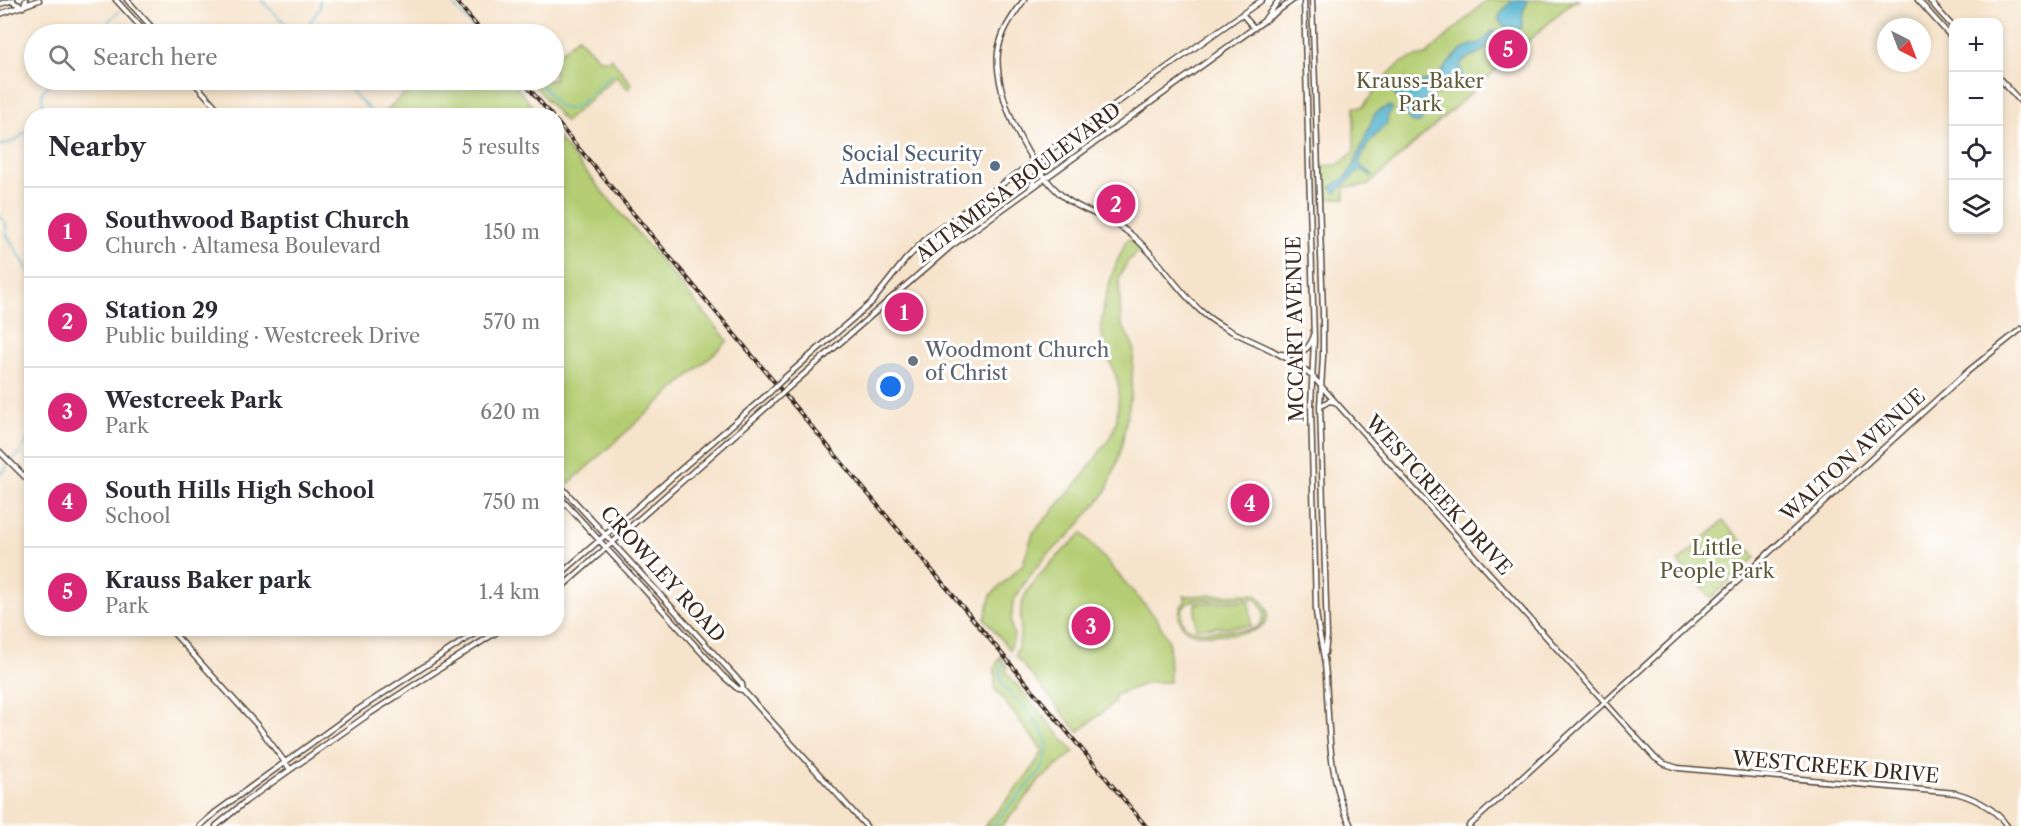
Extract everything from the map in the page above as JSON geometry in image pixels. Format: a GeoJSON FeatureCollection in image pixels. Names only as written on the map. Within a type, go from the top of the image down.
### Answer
{"type":"FeatureCollection","features":[{"type":"Feature","properties":{"kind":"main road"},"geometry":{"type":"LineString","coordinates":[[0,4],[12,0],[23,7]]}},
{"type":"Feature","properties":{"kind":"main road"},"geometry":{"type":"LineString","coordinates":[[23,7],[26,0]]}},
{"type":"Feature","properties":{"kind":"main road"},"geometry":{"type":"LineString","coordinates":[[0,14],[39,0]]}},
{"type":"Feature","properties":{"kind":"main road"},"geometry":{"type":"LineString","coordinates":[[116,0],[138,24]]}},
{"type":"Feature","properties":{"kind":"main road"},"geometry":{"type":"LineString","coordinates":[[127,0],[149,24]]}},
{"type":"Feature","properties":{"kind":"main road","name":"WESTCREEK DRIVE"},"geometry":{"type":"LineString","coordinates":[[1024,0],[1004,30],[999,45],[998,64],[1012,120],[1035,162],[1052,186],[1070,202],[1119,226],[1137,240],[1203,313],[1226,328],[1280,354],[1312,376],[1655,758],[1670,766],[1956,793],[1972,797],[1987,806],[2001,817],[2007,826]]}},
{"type":"Feature","properties":{"kind":"main road","name":"ALTAMESA BOULEVARD"},"geometry":{"type":"LineString","coordinates":[[564,571],[872,302],[906,259],[929,236],[1262,0]]}},
{"type":"Feature","properties":{"kind":"main road"},"geometry":{"type":"LineString","coordinates":[[1263,22],[1279,0]]}},
{"type":"Feature","properties":{"kind":"main road","name":"ALTAMESA BOULEVARD"},"geometry":{"type":"LineString","coordinates":[[564,585],[951,247],[1293,0]]}},
{"type":"Feature","properties":{"kind":"main road","name":"MCCART AVENUE"},"geometry":{"type":"LineString","coordinates":[[1304,0],[1314,334],[1311,406],[1316,612],[1324,657],[1331,753],[1344,810],[1351,826]]}},
{"type":"Feature","properties":{"kind":"main road","name":"MCCART AVENUE"},"geometry":{"type":"LineString","coordinates":[[1312,0],[1322,300],[1323,356],[1320,406],[1327,636],[1324,657]]}},
{"type":"Feature","properties":{"kind":"main road"},"geometry":{"type":"LineString","coordinates":[[1918,0],[1949,35]]}},
{"type":"Feature","properties":{"kind":"main road"},"geometry":{"type":"LineString","coordinates":[[1929,0],[1949,22]]}},
{"type":"Feature","properties":{"kind":"main road"},"geometry":{"type":"LineString","coordinates":[[1242,14],[1254,28]]}},
{"type":"Feature","properties":{"kind":"main road"},"geometry":{"type":"LineString","coordinates":[[1305,61],[1315,62]]}},
{"type":"Feature","properties":{"kind":"main road"},"geometry":{"type":"LineString","coordinates":[[2003,82],[2021,102]]}},
{"type":"Feature","properties":{"kind":"main road"},"geometry":{"type":"LineString","coordinates":[[2003,85],[2009,88]]}},
{"type":"Feature","properties":{"kind":"main road"},"geometry":{"type":"LineString","coordinates":[[201,90],[217,108]]}},
{"type":"Feature","properties":{"kind":"main road"},"geometry":{"type":"LineString","coordinates":[[1096,118],[1107,133]]}},
{"type":"Feature","properties":{"kind":"main road"},"geometry":{"type":"LineString","coordinates":[[1307,130],[1317,131]]}},
{"type":"Feature","properties":{"kind":"main road"},"geometry":{"type":"LineString","coordinates":[[1030,189],[1048,152]]}},
{"type":"Feature","properties":{"kind":"main road"},"geometry":{"type":"LineString","coordinates":[[1313,301],[1322,300]]}},
{"type":"Feature","properties":{"kind":"main road","name":"WALTON AVENUE"},"geometry":{"type":"LineString","coordinates":[[1469,826],[1967,372],[2021,329]]}},
{"type":"Feature","properties":{"kind":"main road"},"geometry":{"type":"LineString","coordinates":[[1280,354],[1293,355],[1302,352],[1310,345],[1314,334]]}},
{"type":"Feature","properties":{"kind":"main road"},"geometry":{"type":"LineString","coordinates":[[1320,406],[1329,401],[1336,403]]}},
{"type":"Feature","properties":{"kind":"main road"},"geometry":{"type":"LineString","coordinates":[[0,452],[24,476]]}},
{"type":"Feature","properties":{"kind":"main road"},"geometry":{"type":"LineString","coordinates":[[666,484],[670,494]]}},
{"type":"Feature","properties":{"kind":"main road","name":"CROWLEY ROAD"},"geometry":{"type":"LineString","coordinates":[[564,490],[742,684],[743,690]]}},
{"type":"Feature","properties":{"kind":"main road","name":"CROWLEY ROAD"},"geometry":{"type":"LineString","coordinates":[[564,502],[723,676],[738,689],[743,690],[866,826]]}},
{"type":"Feature","properties":{"kind":"main road"},"geometry":{"type":"LineString","coordinates":[[176,636],[258,726],[290,769]]}},
{"type":"Feature","properties":{"kind":"main road"},"geometry":{"type":"LineString","coordinates":[[200,826],[356,711],[471,636]]}},
{"type":"Feature","properties":{"kind":"main road"},"geometry":{"type":"LineString","coordinates":[[216,826],[246,801],[369,714],[491,636]]}},
{"type":"Feature","properties":{"kind":"main road"},"geometry":{"type":"LineString","coordinates":[[416,671],[422,680]]}},
{"type":"Feature","properties":{"kind":"green space","name":"Krauss-Baker Park"},"geometry":{"type":"Polygon","coordinates":[[[1487,0],[1581,0],[1572,2],[1367,186],[1345,187],[1345,198],[1323,199],[1321,166],[1338,165],[1354,152],[1354,107],[1363,107],[1382,81],[1396,67],[1415,57],[1426,55],[1487,0]]]}},
{"type":"Feature","properties":{"kind":"green space"},"geometry":{"type":"Polygon","coordinates":[[[578,37],[599,59],[606,61],[611,58],[632,85],[628,89],[616,76],[565,122],[564,108],[553,108],[538,90],[564,90],[564,49],[578,37]]]}},
{"type":"Feature","properties":{"kind":"green space"},"geometry":{"type":"Polygon","coordinates":[[[409,90],[519,90],[534,108],[389,108],[409,90]]]}},
{"type":"Feature","properties":{"kind":"green space"},"geometry":{"type":"Polygon","coordinates":[[[564,146],[728,341],[568,484],[564,480],[564,146]]]}},
{"type":"Feature","properties":{"kind":"green space"},"geometry":{"type":"Polygon","coordinates":[[[1131,239],[1141,249],[1128,261],[1119,278],[1121,323],[1134,347],[1131,395],[1120,454],[1106,492],[1071,534],[1047,555],[1027,579],[1013,602],[1011,624],[1014,637],[1010,650],[985,619],[991,595],[1023,564],[1033,533],[1080,480],[1112,435],[1117,419],[1119,390],[1104,347],[1101,327],[1105,299],[1115,266],[1127,240],[1131,239]]]}},
{"type":"Feature","properties":{"kind":"green space","name":"Little People Park"},"geometry":{"type":"Polygon","coordinates":[[[1723,521],[1756,557],[1711,598],[1678,562],[1723,521]]]}},
{"type":"Feature","properties":{"kind":"green space"},"geometry":{"type":"Polygon","coordinates":[[[1082,533],[1157,619],[1169,642],[1170,682],[1150,682],[1115,695],[1114,703],[1078,732],[1015,655],[1020,641],[1021,607],[1027,592],[1049,565],[1082,533]]]}},
{"type":"Feature","properties":{"kind":"green space"},"geometry":{"type":"Polygon","coordinates":[[[1255,594],[1263,601],[1268,614],[1263,625],[1256,629],[1247,632],[1195,634],[1189,632],[1180,620],[1180,610],[1186,600],[1184,596],[1255,594]],[[1248,598],[1195,600],[1183,608],[1182,618],[1184,624],[1196,631],[1250,630],[1259,625],[1263,618],[1264,611],[1257,600],[1248,598]]]}},
{"type":"Feature","properties":{"kind":"green space"},"geometry":{"type":"Polygon","coordinates":[[[1250,601],[1251,626],[1196,628],[1195,603],[1250,601]]]}},
{"type":"Feature","properties":{"kind":"green space"},"geometry":{"type":"Polygon","coordinates":[[[1000,657],[1007,667],[1006,672],[1074,752],[1040,780],[1002,826],[985,826],[1028,775],[1043,751],[995,689],[995,668],[1000,657]]]}},
{"type":"Feature","properties":{"kind":"water"},"geometry":{"type":"Polygon","coordinates":[[[1513,0],[1528,0],[1523,12],[1522,27],[1514,32],[1499,20],[1501,13],[1513,0]]]}},
{"type":"Feature","properties":{"kind":"water"},"geometry":{"type":"Polygon","coordinates":[[[1493,30],[1497,33],[1483,51],[1466,59],[1460,65],[1463,76],[1455,86],[1423,100],[1422,121],[1417,124],[1411,122],[1396,97],[1395,93],[1398,89],[1438,77],[1460,52],[1482,42],[1493,30]]]}},
{"type":"Feature","properties":{"kind":"water"},"geometry":{"type":"Polygon","coordinates":[[[1390,106],[1393,109],[1388,115],[1387,123],[1368,144],[1359,163],[1373,175],[1359,171],[1335,193],[1331,187],[1345,178],[1353,167],[1374,115],[1390,106]]]}},
{"type":"Feature","properties":{"kind":"waterway"},"geometry":{"type":"LineString","coordinates":[[261,0],[286,24]]}},
{"type":"Feature","properties":{"kind":"waterway"},"geometry":{"type":"LineString","coordinates":[[310,24],[320,8],[320,0]]}},
{"type":"Feature","properties":{"kind":"waterway"},"geometry":{"type":"LineString","coordinates":[[449,0],[469,24]]}},
{"type":"Feature","properties":{"kind":"waterway"},"geometry":{"type":"LineString","coordinates":[[108,21],[120,11]]}},
{"type":"Feature","properties":{"kind":"waterway"},"geometry":{"type":"LineString","coordinates":[[564,109],[577,106],[613,73]]}},
{"type":"Feature","properties":{"kind":"waterway"},"geometry":{"type":"LineString","coordinates":[[43,108],[42,92],[44,90]]}},
{"type":"Feature","properties":{"kind":"waterway"},"geometry":{"type":"LineString","coordinates":[[350,90],[368,108]]}},
{"type":"Feature","properties":{"kind":"waterway"},"geometry":{"type":"LineString","coordinates":[[545,90],[562,108]]}},
{"type":"Feature","properties":{"kind":"waterway"},"geometry":{"type":"LineString","coordinates":[[0,146],[15,141],[24,133]]}},
{"type":"Feature","properties":{"kind":"waterway"},"geometry":{"type":"LineString","coordinates":[[0,216],[6,223],[7,235],[24,263]]}},
{"type":"Feature","properties":{"kind":"waterway"},"geometry":{"type":"LineString","coordinates":[[14,459],[24,446]]}},
{"type":"Feature","properties":{"kind":"waterway"},"geometry":{"type":"LineString","coordinates":[[0,475],[8,466]]}},
{"type":"Feature","properties":{"kind":"waterway"},"geometry":{"type":"LineString","coordinates":[[992,826],[1040,772],[1046,759],[1047,747],[1039,725],[1001,682],[1002,666],[1010,655]]}},
{"type":"Feature","properties":{"kind":"railway"},"geometry":{"type":"LineString","coordinates":[[455,0],[475,24]]}},
{"type":"Feature","properties":{"kind":"railway"},"geometry":{"type":"LineString","coordinates":[[530,90],[545,108]]}},
{"type":"Feature","properties":{"kind":"railway"},"geometry":{"type":"LineString","coordinates":[[564,131],[1146,826]]}},
{"type":"Feature","properties":{"kind":"place","name":"Krauss Baker park"},"geometry":{"type":"Point","coordinates":[1508,49]}},
{"type":"Feature","properties":{"kind":"place","name":"Social Security Administration"},"geometry":{"type":"Point","coordinates":[995,166]}},
{"type":"Feature","properties":{"kind":"place","name":"Station 29"},"geometry":{"type":"Point","coordinates":[1116,204]}},
{"type":"Feature","properties":{"kind":"place","name":"Southwood Baptist Church"},"geometry":{"type":"Point","coordinates":[904,312]}},
{"type":"Feature","properties":{"kind":"place","name":"Woodmont Church of Christ"},"geometry":{"type":"Point","coordinates":[913,361]}},
{"type":"Feature","properties":{"kind":"place","name":"South Hills High School"},"geometry":{"type":"Point","coordinates":[1250,503]}},
{"type":"Feature","properties":{"kind":"place","name":"Westcreek Park"},"geometry":{"type":"Point","coordinates":[1091,626]}}]}
